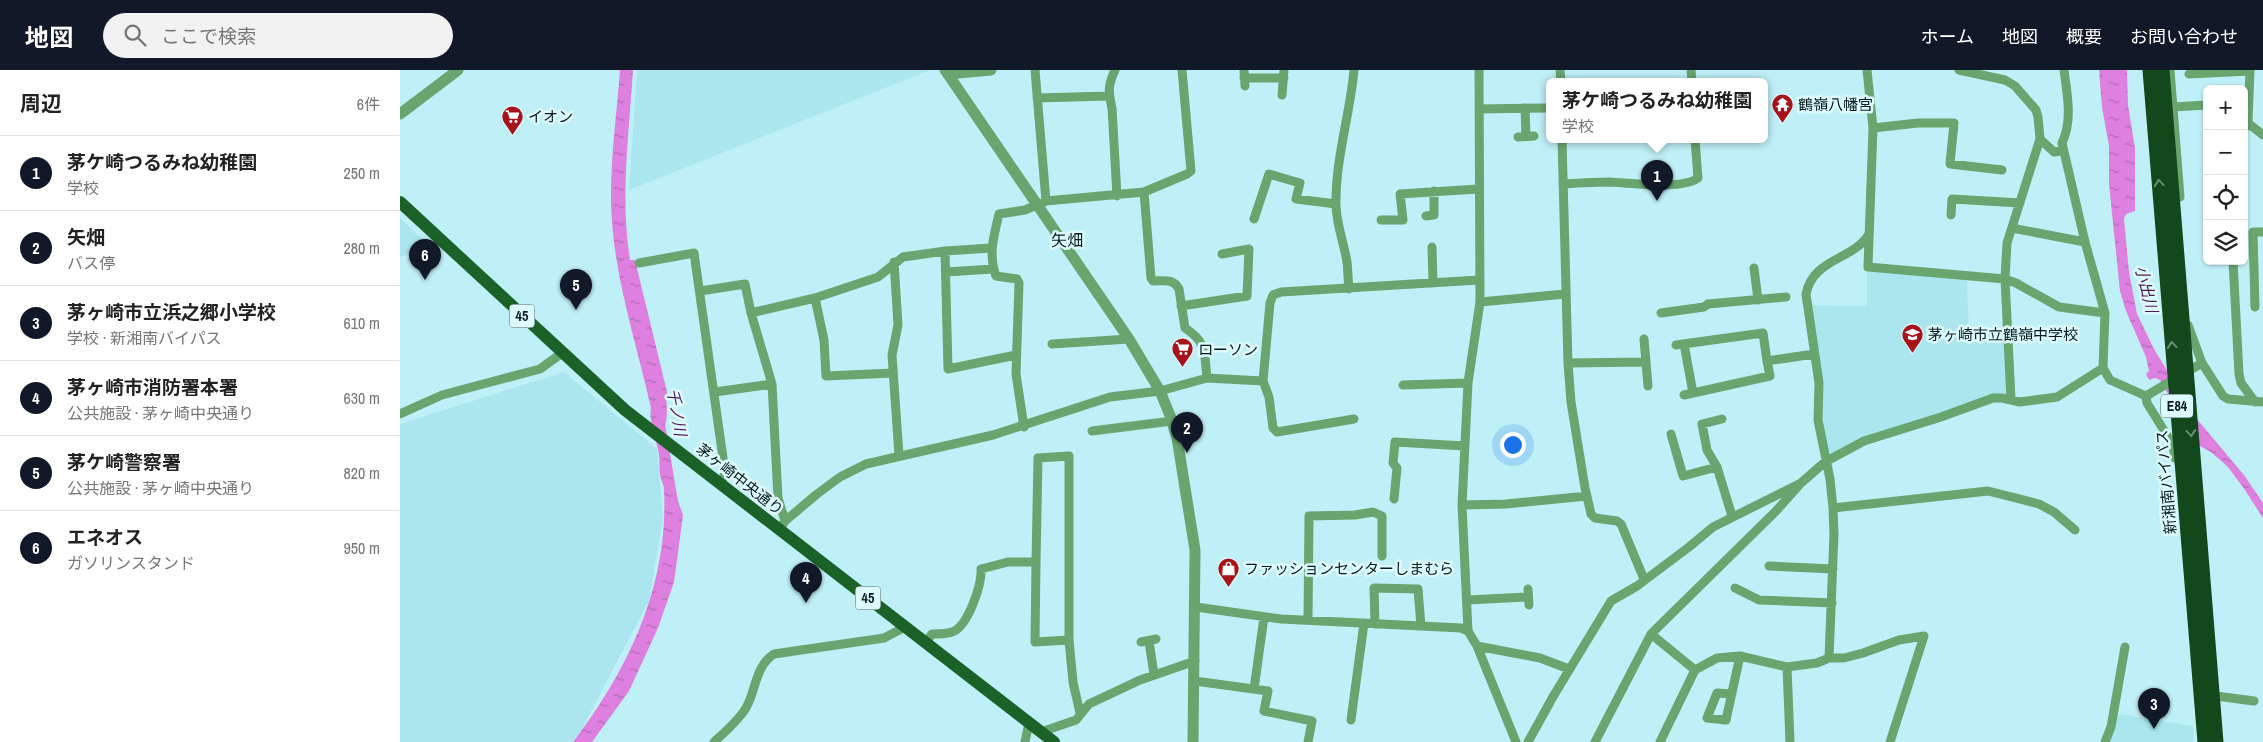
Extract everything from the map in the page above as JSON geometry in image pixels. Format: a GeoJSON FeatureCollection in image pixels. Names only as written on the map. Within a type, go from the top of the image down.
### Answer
{"type":"FeatureCollection","features":[{"type":"Feature","properties":{"kind":"highway","name":"新湘南バイパス"},"geometry":{"type":"LineString","coordinates":[[2150,70],[2205,742]]}},
{"type":"Feature","properties":{"kind":"highway","name":"新湘南バイパス"},"geometry":{"type":"LineString","coordinates":[[2162,70],[2218,742]]}},
{"type":"Feature","properties":{"kind":"main road","name":"茅ヶ崎中央通り"},"geometry":{"type":"LineString","coordinates":[[400,202],[562,353],[647,427],[721,486],[782,525],[905,627],[1054,742]]}},
{"type":"Feature","properties":{"kind":"street"},"geometry":{"type":"LineString","coordinates":[[400,114],[458,70]]}},
{"type":"Feature","properties":{"kind":"street"},"geometry":{"type":"LineString","coordinates":[[947,72],[990,70]]}},
{"type":"Feature","properties":{"kind":"street"},"geometry":{"type":"LineString","coordinates":[[1035,70],[1041,202]]}},
{"type":"Feature","properties":{"kind":"street"},"geometry":{"type":"LineString","coordinates":[[1115,70],[1109,80],[1109,96],[1112,112],[1117,196]]}},
{"type":"Feature","properties":{"kind":"street"},"geometry":{"type":"LineString","coordinates":[[1024,426],[1016,374],[1020,282],[1017,279],[996,276],[993,268],[991,248],[999,214],[1025,210],[1041,202],[1144,192],[1191,171],[1182,70]]}},
{"type":"Feature","properties":{"kind":"street"},"geometry":{"type":"LineString","coordinates":[[1349,289],[1347,262],[1340,238],[1336,204],[1340,154],[1352,98],[1354,70]]}},
{"type":"Feature","properties":{"kind":"street"},"geometry":{"type":"LineString","coordinates":[[1479,70],[1478,189],[1480,302],[1468,383],[1462,505],[1468,630],[1477,646],[1516,742]]}},
{"type":"Feature","properties":{"kind":"street"},"geometry":{"type":"LineString","coordinates":[[1867,70],[1873,128],[1868,268],[2005,280],[2016,283],[2059,308],[2105,313]]}},
{"type":"Feature","properties":{"kind":"street"},"geometry":{"type":"LineString","coordinates":[[1958,70],[2004,80],[2016,86],[2036,110],[2038,117],[2040,139],[2007,243],[2005,280],[2011,400]]}},
{"type":"Feature","properties":{"kind":"street"},"geometry":{"type":"LineString","coordinates":[[2004,80],[2007,70]]}},
{"type":"Feature","properties":{"kind":"street"},"geometry":{"type":"LineString","coordinates":[[2064,70],[2069,110],[2066,134],[2062,143],[2063,151],[2085,242],[2105,313],[2103,368],[2110,380],[2150,394]]}},
{"type":"Feature","properties":{"kind":"street"},"geometry":{"type":"LineString","coordinates":[[2170,70],[2188,327],[2198,364],[2223,396],[2232,400],[2259,402]]}},
{"type":"Feature","properties":{"kind":"street"},"geometry":{"type":"LineString","coordinates":[[2189,74],[2250,71],[2248,87]]}},
{"type":"Feature","properties":{"kind":"street"},"geometry":{"type":"LineString","coordinates":[[947,72],[1041,202],[1129,339],[1160,391],[1172,421],[1177,438],[1195,550],[1196,607],[1193,742]]}},
{"type":"Feature","properties":{"kind":"street"},"geometry":{"type":"LineString","coordinates":[[1244,78],[1284,74],[1282,95]]}},
{"type":"Feature","properties":{"kind":"street"},"geometry":{"type":"LineString","coordinates":[[1037,98],[1109,96]]}},
{"type":"Feature","properties":{"kind":"street"},"geometry":{"type":"LineString","coordinates":[[2173,107],[2203,105]]}},
{"type":"Feature","properties":{"kind":"street"},"geometry":{"type":"LineString","coordinates":[[1525,108],[1526,136]]}},
{"type":"Feature","properties":{"kind":"street"},"geometry":{"type":"LineString","coordinates":[[1480,109],[1546,108]]}},
{"type":"Feature","properties":{"kind":"street"},"geometry":{"type":"LineString","coordinates":[[1873,128],[1918,124],[1954,124],[1950,164],[2002,170]]}},
{"type":"Feature","properties":{"kind":"street"},"geometry":{"type":"LineString","coordinates":[[2248,127],[2263,135]]}},
{"type":"Feature","properties":{"kind":"street"},"geometry":{"type":"LineString","coordinates":[[2040,139],[2054,152],[2063,151]]}},
{"type":"Feature","properties":{"kind":"street"},"geometry":{"type":"LineString","coordinates":[[1562,143],[1568,363],[1571,402],[1587,496],[1591,514],[1595,518],[1617,520],[1621,524],[1644,579]]}},
{"type":"Feature","properties":{"kind":"street"},"geometry":{"type":"LineString","coordinates":[[1563,184],[1604,182],[1651,185],[1692,183],[1698,178],[1696,143]]}},
{"type":"Feature","properties":{"kind":"street"},"geometry":{"type":"LineString","coordinates":[[1254,219],[1269,174],[1300,183],[1296,199],[1336,204]]}},
{"type":"Feature","properties":{"kind":"street"},"geometry":{"type":"LineString","coordinates":[[1381,220],[1403,220],[1400,194],[1478,189]]}},
{"type":"Feature","properties":{"kind":"street"},"geometry":{"type":"LineString","coordinates":[[1426,216],[1434,215],[1434,191]]}},
{"type":"Feature","properties":{"kind":"street"},"geometry":{"type":"LineString","coordinates":[[1144,192],[1151,278],[1153,281],[1171,280],[1179,289],[1186,328],[1198,337],[1203,346],[1207,378]]}},
{"type":"Feature","properties":{"kind":"street"},"geometry":{"type":"LineString","coordinates":[[1951,215],[1952,198],[2020,204]]}},
{"type":"Feature","properties":{"kind":"street"},"geometry":{"type":"LineString","coordinates":[[2012,228],[2085,242]]}},
{"type":"Feature","properties":{"kind":"street"},"geometry":{"type":"LineString","coordinates":[[2256,307],[2259,268],[2253,232],[2263,232]]}},
{"type":"Feature","properties":{"kind":"street"},"geometry":{"type":"LineString","coordinates":[[1829,658],[1833,569],[1833,508],[1830,479],[1825,462],[1818,420],[1818,383],[1807,304],[1808,285],[1818,272],[1863,242],[1869,234]]}},
{"type":"Feature","properties":{"kind":"street"},"geometry":{"type":"LineString","coordinates":[[1432,247],[1433,283]]}},
{"type":"Feature","properties":{"kind":"street"},"geometry":{"type":"LineString","coordinates":[[751,313],[815,298],[878,277],[894,262],[912,255],[991,248]]}},
{"type":"Feature","properties":{"kind":"street"},"geometry":{"type":"LineString","coordinates":[[1181,306],[1247,296],[1249,249],[1222,254]]}},
{"type":"Feature","properties":{"kind":"street"},"geometry":{"type":"LineString","coordinates":[[945,251],[948,369],[1016,355]]}},
{"type":"Feature","properties":{"kind":"street"},"geometry":{"type":"LineString","coordinates":[[639,263],[694,253],[726,472],[721,486]]}},
{"type":"Feature","properties":{"kind":"street"},"geometry":{"type":"LineString","coordinates":[[894,262],[898,312],[892,355],[899,456]]}},
{"type":"Feature","properties":{"kind":"street"},"geometry":{"type":"LineString","coordinates":[[2233,265],[2239,374],[2241,383],[2259,402]]}},
{"type":"Feature","properties":{"kind":"street"},"geometry":{"type":"LineString","coordinates":[[946,272],[993,268]]}},
{"type":"Feature","properties":{"kind":"street"},"geometry":{"type":"LineString","coordinates":[[1754,268],[1758,300]]}},
{"type":"Feature","properties":{"kind":"street"},"geometry":{"type":"LineString","coordinates":[[1354,419],[1277,432],[1273,428],[1268,397],[1262,381],[1270,303],[1273,295],[1281,292],[1479,280]]}},
{"type":"Feature","properties":{"kind":"street"},"geometry":{"type":"LineString","coordinates":[[700,290],[745,284],[751,313],[772,384],[778,498],[782,525]]}},
{"type":"Feature","properties":{"kind":"street"},"geometry":{"type":"LineString","coordinates":[[1480,302],[1565,294]]}},
{"type":"Feature","properties":{"kind":"street"},"geometry":{"type":"LineString","coordinates":[[1661,313],[1704,307],[1708,304],[1786,297]]}},
{"type":"Feature","properties":{"kind":"street"},"geometry":{"type":"LineString","coordinates":[[815,298],[824,340],[826,376],[893,373]]}},
{"type":"Feature","properties":{"kind":"street"},"geometry":{"type":"LineString","coordinates":[[1763,333],[1767,361],[1770,376],[1688,394],[1680,345],[1763,333]]}},
{"type":"Feature","properties":{"kind":"street"},"geometry":{"type":"LineString","coordinates":[[1052,344],[1129,339]]}},
{"type":"Feature","properties":{"kind":"street"},"geometry":{"type":"LineString","coordinates":[[1644,339],[1648,386]]}},
{"type":"Feature","properties":{"kind":"street"},"geometry":{"type":"LineString","coordinates":[[400,414],[442,395],[540,369],[562,353]]}},
{"type":"Feature","properties":{"kind":"street"},"geometry":{"type":"LineString","coordinates":[[1767,361],[1814,354]]}},
{"type":"Feature","properties":{"kind":"street"},"geometry":{"type":"LineString","coordinates":[[1568,363],[1646,362]]}},
{"type":"Feature","properties":{"kind":"street"},"geometry":{"type":"LineString","coordinates":[[2198,364],[2150,394],[2147,402],[2173,445],[2200,742]]}},
{"type":"Feature","properties":{"kind":"street"},"geometry":{"type":"LineString","coordinates":[[1595,742],[1651,634],[1776,511],[1801,483],[1825,462],[1864,440],[1941,417],[1993,398],[2025,402],[2057,396],[2103,368]]}},
{"type":"Feature","properties":{"kind":"street"},"geometry":{"type":"LineString","coordinates":[[782,525],[817,494],[856,468],[1024,426],[1110,397],[1160,391],[1207,378],[1262,381]]}},
{"type":"Feature","properties":{"kind":"street"},"geometry":{"type":"LineString","coordinates":[[1403,385],[1468,383]]}},
{"type":"Feature","properties":{"kind":"street"},"geometry":{"type":"LineString","coordinates":[[715,392],[772,384]]}},
{"type":"Feature","properties":{"kind":"street"},"geometry":{"type":"LineString","coordinates":[[1722,419],[1702,424],[1707,450],[1717,467],[1732,516]]}},
{"type":"Feature","properties":{"kind":"street"},"geometry":{"type":"LineString","coordinates":[[1092,431],[1172,421]]}},
{"type":"Feature","properties":{"kind":"street"},"geometry":{"type":"LineString","coordinates":[[1671,434],[1683,476],[1717,467]]}},
{"type":"Feature","properties":{"kind":"street"},"geometry":{"type":"LineString","coordinates":[[1394,499],[1397,468],[1393,463],[1395,442],[1465,446]]}},
{"type":"Feature","properties":{"kind":"street"},"geometry":{"type":"LineString","coordinates":[[1069,640],[1035,642],[1038,458],[1069,456],[1069,640],[1073,682],[1080,713]]}},
{"type":"Feature","properties":{"kind":"street"},"geometry":{"type":"LineString","coordinates":[[2176,465],[2201,499],[2203,506],[2202,528],[2218,742]]}},
{"type":"Feature","properties":{"kind":"street"},"geometry":{"type":"LineString","coordinates":[[1528,742],[1607,606],[1689,548],[1713,527],[1801,483]]}},
{"type":"Feature","properties":{"kind":"street"},"geometry":{"type":"LineString","coordinates":[[1833,508],[1988,491],[2039,504],[2054,512],[2075,530]]}},
{"type":"Feature","properties":{"kind":"street"},"geometry":{"type":"LineString","coordinates":[[1462,505],[1506,504],[1587,496]]}},
{"type":"Feature","properties":{"kind":"street"},"geometry":{"type":"LineString","coordinates":[[1308,620],[1310,516],[1355,515],[1373,512],[1382,516],[1382,556]]}},
{"type":"Feature","properties":{"kind":"street"},"geometry":{"type":"LineString","coordinates":[[926,642],[932,634],[954,632],[967,619],[982,579],[981,569],[1008,562],[1036,562]]}},
{"type":"Feature","properties":{"kind":"street"},"geometry":{"type":"LineString","coordinates":[[1769,566],[1833,569]]}},
{"type":"Feature","properties":{"kind":"street"},"geometry":{"type":"LineString","coordinates":[[1375,624],[1374,588],[1418,589],[1421,626]]}},
{"type":"Feature","properties":{"kind":"street"},"geometry":{"type":"LineString","coordinates":[[1735,588],[1759,600],[1832,603]]}},
{"type":"Feature","properties":{"kind":"street"},"geometry":{"type":"LineString","coordinates":[[1468,600],[1528,597]]}},
{"type":"Feature","properties":{"kind":"street"},"geometry":{"type":"LineString","coordinates":[[1196,607],[1264,617],[1461,628],[1468,630]]}},
{"type":"Feature","properties":{"kind":"street"},"geometry":{"type":"LineString","coordinates":[[1254,689],[1264,617]]}},
{"type":"Feature","properties":{"kind":"street"},"geometry":{"type":"LineString","coordinates":[[1351,720],[1364,623]]}},
{"type":"Feature","properties":{"kind":"street"},"geometry":{"type":"LineString","coordinates":[[714,742],[744,711],[752,697],[762,665],[774,654],[884,638],[905,627]]}},
{"type":"Feature","properties":{"kind":"street"},"geometry":{"type":"LineString","coordinates":[[1651,634],[1695,670]]}},
{"type":"Feature","properties":{"kind":"street"},"geometry":{"type":"LineString","coordinates":[[1660,742],[1695,670],[1717,658],[1740,656],[1787,667],[1817,663],[1829,658],[1844,658],[1899,640],[1924,636],[1890,742]]}},
{"type":"Feature","properties":{"kind":"street"},"geometry":{"type":"LineString","coordinates":[[1149,641],[1154,675]]}},
{"type":"Feature","properties":{"kind":"street"},"geometry":{"type":"LineString","coordinates":[[1477,646],[1540,658],[1570,668]]}},
{"type":"Feature","properties":{"kind":"street"},"geometry":{"type":"LineString","coordinates":[[2105,742],[2114,708],[2125,647]]}},
{"type":"Feature","properties":{"kind":"street"},"geometry":{"type":"LineString","coordinates":[[1732,694],[1740,656]]}},
{"type":"Feature","properties":{"kind":"street"},"geometry":{"type":"LineString","coordinates":[[1041,732],[1076,720],[1089,704],[1154,675],[1195,661]]}},
{"type":"Feature","properties":{"kind":"street"},"geometry":{"type":"LineString","coordinates":[[1787,667],[1790,742]]}},
{"type":"Feature","properties":{"kind":"street"},"geometry":{"type":"LineString","coordinates":[[1195,681],[1268,691],[1264,711],[1312,721],[1308,742]]}},
{"type":"Feature","properties":{"kind":"street"},"geometry":{"type":"LineString","coordinates":[[2216,696],[2254,701]]}},
{"type":"Feature","properties":{"kind":"street"},"geometry":{"type":"LineString","coordinates":[[1025,742],[1029,723]]}},
{"type":"Feature","properties":{"kind":"shaded area"},"geometry":{"type":"Polygon","coordinates":[[[637,70],[930,70],[629,190],[637,70]]]}},
{"type":"Feature","properties":{"kind":"shaded area"},"geometry":{"type":"Polygon","coordinates":[[[400,218],[430,247],[400,257],[400,218]]]}},
{"type":"Feature","properties":{"kind":"shaded area","name":"茅ヶ崎市立鶴嶺中学校"},"geometry":{"type":"Polygon","coordinates":[[[1867,270],[1967,279],[1969,336],[2005,329],[2009,394],[1990,395],[1829,457],[1827,455],[1809,305],[1867,306],[1867,270]]]}},
{"type":"Feature","properties":{"kind":"shaded area"},"geometry":{"type":"Polygon","coordinates":[[[564,372],[657,449],[663,518],[649,601],[581,730],[571,742],[400,742],[400,424],[564,372]]]}},
{"type":"Feature","properties":{"kind":"shaded area"},"geometry":{"type":"Polygon","coordinates":[[[2119,714],[2193,726],[2194,742],[2110,742],[2119,714]]]}},
{"type":"Feature","properties":{"kind":"water"},"geometry":{"type":"Polygon","coordinates":[[[620,70],[633,70],[626,189],[627,236],[630,260],[635,260],[667,392],[665,424],[678,501],[683,515],[674,582],[658,628],[629,691],[592,742],[573,742],[612,685],[628,655],[641,624],[652,592],[660,559],[664,525],[664,488],[660,475],[659,452],[652,423],[651,408],[624,299],[611,213],[614,131],[620,70]]]}},
{"type":"Feature","properties":{"kind":"water"},"geometry":{"type":"Polygon","coordinates":[[[2099,70],[2127,70],[2128,105],[2135,148],[2135,211],[2126,214],[2124,219],[2129,272],[2137,314],[2154,349],[2196,418],[2244,475],[2263,503],[2263,518],[2228,467],[2211,452],[2198,445],[2160,380],[2155,378],[2149,380],[2146,374],[2149,371],[2146,357],[2126,311],[2120,291],[2109,184],[2109,146],[2102,107],[2099,70]]]}},
{"type":"Feature","properties":{"kind":"place","name":"鶴嶺八幡宮"},"geometry":{"type":"Point","coordinates":[1782,123]}},
{"type":"Feature","properties":{"kind":"place","name":"イオン"},"geometry":{"type":"Point","coordinates":[512,135]}},
{"type":"Feature","properties":{"kind":"place","name":"茅ケ崎つるみね幼稚園"},"geometry":{"type":"Point","coordinates":[1657,201]}},
{"type":"Feature","properties":{"kind":"place","name":"エネオス"},"geometry":{"type":"Point","coordinates":[425,280]}},
{"type":"Feature","properties":{"kind":"place","name":"茅ケ崎警察署"},"geometry":{"type":"Point","coordinates":[576,310]}},
{"type":"Feature","properties":{"kind":"place","name":"茅ヶ崎市立鶴嶺中学校"},"geometry":{"type":"Point","coordinates":[1912,353]}},
{"type":"Feature","properties":{"kind":"place","name":"ローソン"},"geometry":{"type":"Point","coordinates":[1182,368]}},
{"type":"Feature","properties":{"kind":"place","name":"矢畑"},"geometry":{"type":"Point","coordinates":[1187,453]}},
{"type":"Feature","properties":{"kind":"place","name":"ファッションセンターしまむら"},"geometry":{"type":"Point","coordinates":[1228,587]}},
{"type":"Feature","properties":{"kind":"place","name":"茅ヶ崎市消防署本署"},"geometry":{"type":"Point","coordinates":[806,603]}},
{"type":"Feature","properties":{"kind":"place","name":"茅ヶ崎市立浜之郷小学校"},"geometry":{"type":"Point","coordinates":[2154,729]}},
{"type":"Feature","properties":{"kind":"district","name":"矢畑"},"geometry":{"type":"Point","coordinates":[1067,240]}},
{"type":"Feature","properties":{"kind":"water label","name":"小出川"},"geometry":{"type":"Point","coordinates":[2147,289]}},
{"type":"Feature","properties":{"kind":"water label","name":"千ノ川"},"geometry":{"type":"Point","coordinates":[677,412]}}]}
